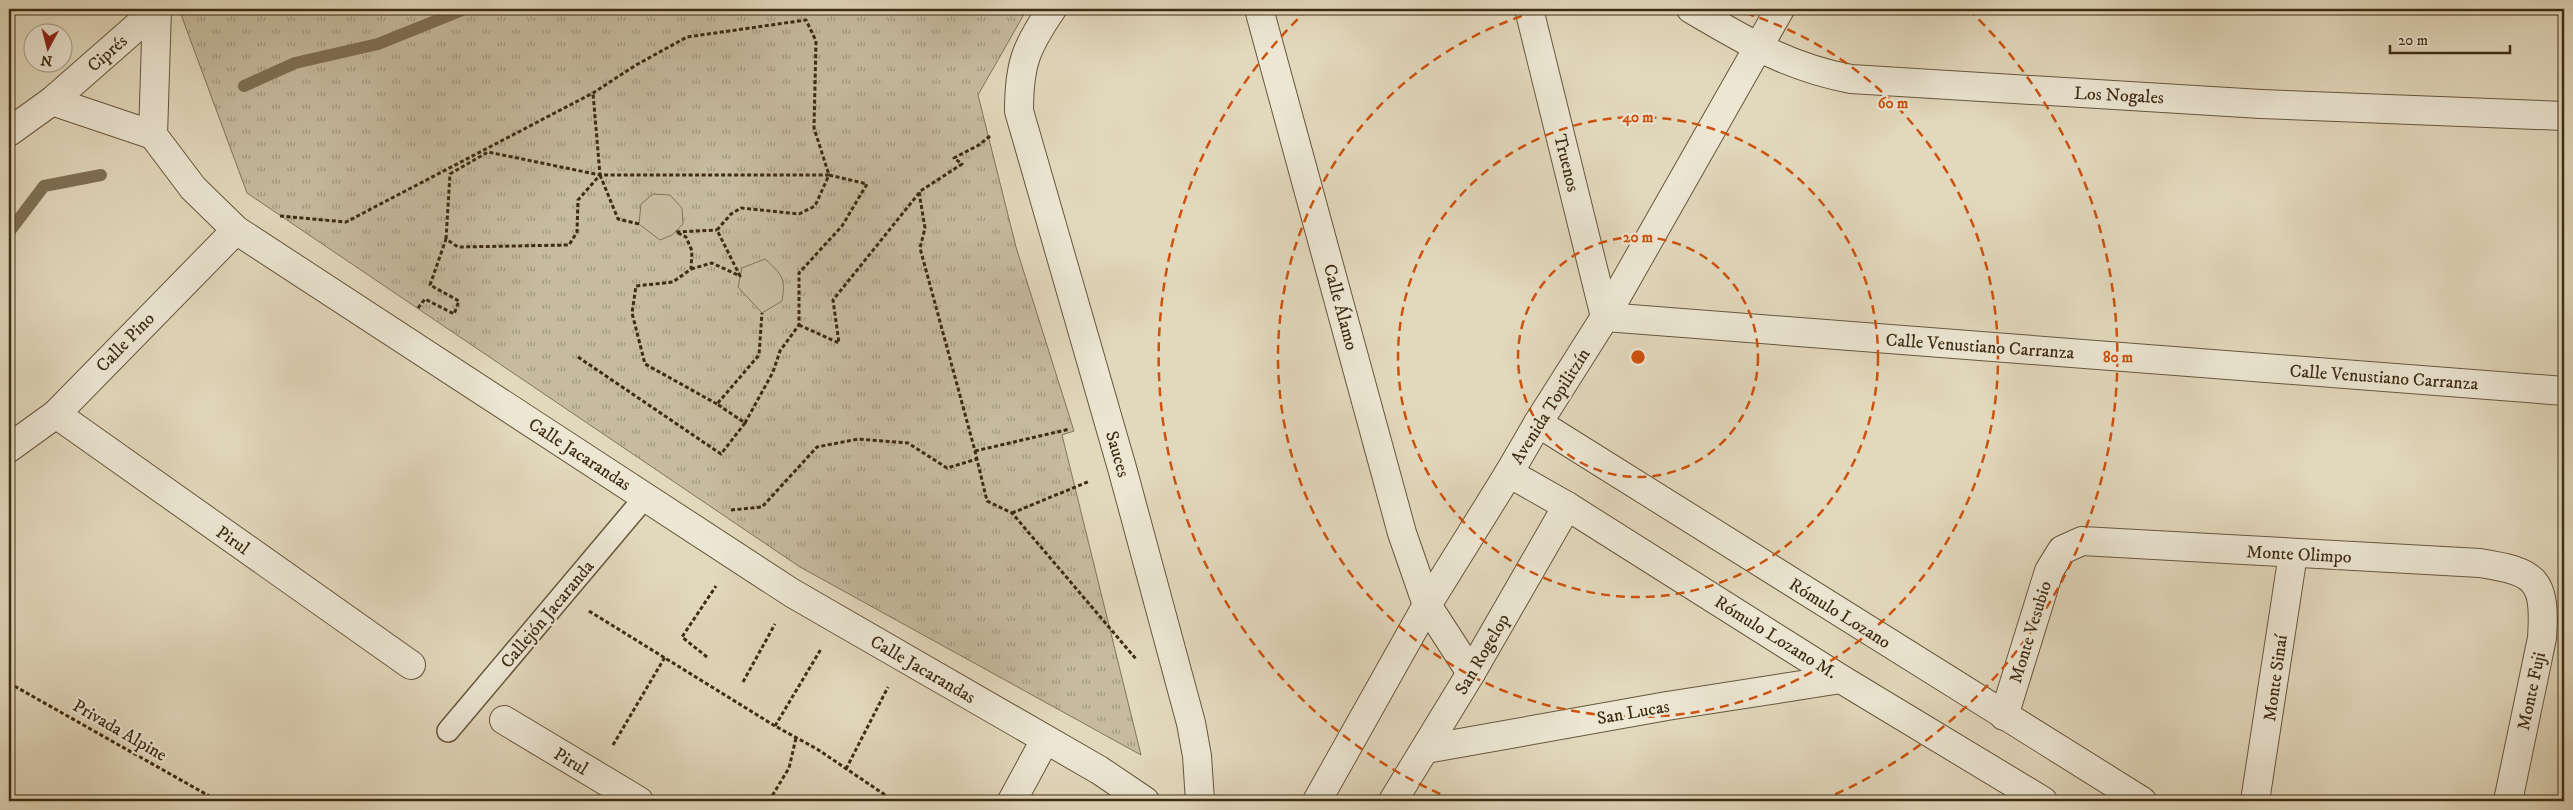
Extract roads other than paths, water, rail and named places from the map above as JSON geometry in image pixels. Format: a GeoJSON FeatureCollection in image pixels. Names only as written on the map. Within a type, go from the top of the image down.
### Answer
{"type":"FeatureCollection","features":[{"type":"Feature","properties":{"kind":"street","name":"Ciprés"},"geometry":{"type":"LineString","coordinates":[[9,132],[52,101],[157,9]]}},
{"type":"Feature","properties":{"kind":"street"},"geometry":{"type":"LineString","coordinates":[[52,101],[153,135],[157,9]]}},
{"type":"Feature","properties":{"kind":"street","name":"Sauces"},"geometry":{"type":"LineString","coordinates":[[1052,9],[1032,39],[1022,64],[1019,83],[1019,111],[1122,468],[1191,723],[1197,756],[1200,801]]}},
{"type":"Feature","properties":{"kind":"street","name":"Calle Álamo"},"geometry":{"type":"LineString","coordinates":[[1259,9],[1402,533],[1427,605],[1471,673]]}},
{"type":"Feature","properties":{"kind":"street","name":"Truenos"},"geometry":{"type":"LineString","coordinates":[[1529,9],[1605,317]]}},
{"type":"Feature","properties":{"kind":"street","name":"Los Nogales"},"geometry":{"type":"LineString","coordinates":[[1691,9],[1757,47],[1803,68],[1851,79],[2261,104],[2564,116]]}},
{"type":"Feature","properties":{"kind":"street","name":"Avenida Topilitzín"},"geometry":{"type":"LineString","coordinates":[[1318,801],[1427,605],[1605,317],[1780,9]]}},
{"type":"Feature","properties":{"kind":"street","name":"Calle Jacarandas"},"geometry":{"type":"LineString","coordinates":[[153,135],[193,188],[236,230],[792,593],[1099,770],[1145,801]]}},
{"type":"Feature","properties":{"kind":"street","name":"Calle Pino"},"geometry":{"type":"LineString","coordinates":[[9,448],[56,414],[236,230]]}},
{"type":"Feature","properties":{"kind":"street","name":"Calle Venustiano Carranza"},"geometry":{"type":"LineString","coordinates":[[1605,317],[2564,391]]}},
{"type":"Feature","properties":{"kind":"street","name":"Pirul"},"geometry":{"type":"LineString","coordinates":[[56,414],[411,665]]}},
{"type":"Feature","properties":{"kind":"street","name":"Rómulo Lozano"},"geometry":{"type":"LineString","coordinates":[[1538,423],[2142,801]]}},
{"type":"Feature","properties":{"kind":"street","name":"Rómulo Lozano M."},"geometry":{"type":"LineString","coordinates":[[1509,473],[1567,506],[1841,679],[2043,801]]}},
{"type":"Feature","properties":{"kind":"street","name":"San Rogelop"},"geometry":{"type":"LineString","coordinates":[[1393,801],[1471,673],[1567,506]]}},
{"type":"Feature","properties":{"kind":"street","name":"Monte Olimpo"},"geometry":{"type":"LineString","coordinates":[[2062,550],[2082,541],[2096,540],[2293,554],[2480,564],[2518,572],[2535,581]]}},
{"type":"Feature","properties":{"kind":"street","name":"Monte Vesubio"},"geometry":{"type":"LineString","coordinates":[[2004,716],[2042,588],[2055,559],[2062,550]]}},
{"type":"Feature","properties":{"kind":"street","name":"Monte Sinaí"},"geometry":{"type":"LineString","coordinates":[[2255,801],[2293,554]]}},
{"type":"Feature","properties":{"kind":"street","name":"Monte Fuji"},"geometry":{"type":"LineString","coordinates":[[2508,801],[2542,638],[2544,619],[2541,596],[2535,581]]}},
{"type":"Feature","properties":{"kind":"street","name":"San Lucas"},"geometry":{"type":"LineString","coordinates":[[1426,749],[1667,706],[1841,679]]}},
{"type":"Feature","properties":{"kind":"street","name":"Pirul"},"geometry":{"type":"LineString","coordinates":[[504,720],[639,801]]}},
{"type":"Feature","properties":{"kind":"street"},"geometry":{"type":"LineString","coordinates":[[1012,801],[1046,740]]}},
{"type":"Feature","properties":{"kind":"lane","name":"Callejón Jacaranda"},"geometry":{"type":"LineString","coordinates":[[448,731],[646,496]]}},
{"type":"Feature","properties":{"kind":"waterway"},"geometry":{"type":"LineString","coordinates":[[244,86],[295,63],[378,44],[465,9]]}},
{"type":"Feature","properties":{"kind":"waterway"},"geometry":{"type":"LineString","coordinates":[[9,232],[44,186],[101,175]]}}]}
